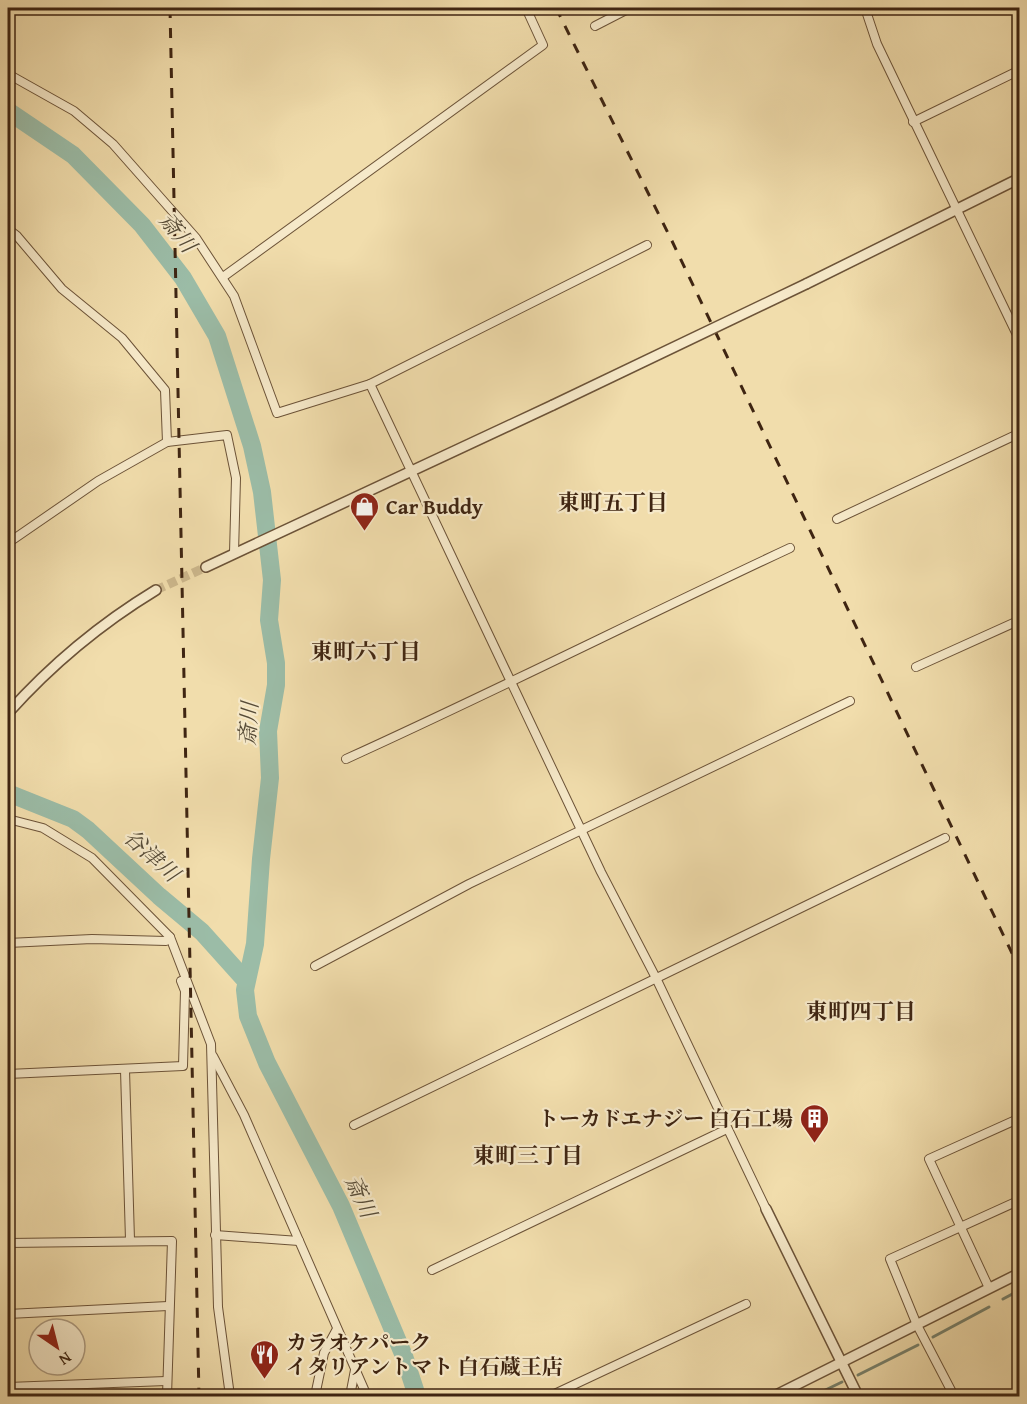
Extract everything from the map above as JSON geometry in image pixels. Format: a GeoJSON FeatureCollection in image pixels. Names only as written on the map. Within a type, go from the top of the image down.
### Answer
{"type":"FeatureCollection","features":[{"type":"Feature","properties":{"kind":"street"},"geometry":{"type":"LineString","coordinates":[[223,277],[543,45],[526,8]]}},
{"type":"Feature","properties":{"kind":"street"},"geometry":{"type":"LineString","coordinates":[[595,27],[630,8]]}},
{"type":"Feature","properties":{"kind":"street"},"geometry":{"type":"LineString","coordinates":[[865,8],[877,44],[913,123],[1020,341]]}},
{"type":"Feature","properties":{"kind":"street"},"geometry":{"type":"LineString","coordinates":[[913,123],[1020,70]]}},
{"type":"Feature","properties":{"kind":"street"},"geometry":{"type":"LineString","coordinates":[[8,74],[74,111],[113,144],[196,238],[223,277],[243,318],[277,413],[370,384],[647,245]]}},
{"type":"Feature","properties":{"kind":"street"},"geometry":{"type":"LineString","coordinates":[[206,567],[312,515],[412,472],[553,405],[1020,178]]}},
{"type":"Feature","properties":{"kind":"street"},"geometry":{"type":"LineString","coordinates":[[8,229],[17,236],[62,289],[122,338],[165,390],[167,442]]}},
{"type":"Feature","properties":{"kind":"street"},"geometry":{"type":"LineString","coordinates":[[370,384],[629,928],[656,978],[858,1396]]}},
{"type":"Feature","properties":{"kind":"street"},"geometry":{"type":"LineString","coordinates":[[837,519],[1020,433]]}},
{"type":"Feature","properties":{"kind":"street"},"geometry":{"type":"LineString","coordinates":[[8,543],[98,481],[167,442],[227,435],[236,478],[237,552]]}},
{"type":"Feature","properties":{"kind":"street"},"geometry":{"type":"LineString","coordinates":[[346,759],[512,684],[638,620],[790,548]]}},
{"type":"Feature","properties":{"kind":"street"},"geometry":{"type":"LineString","coordinates":[[8,713],[44,673],[123,610],[156,590]]}},
{"type":"Feature","properties":{"kind":"street"},"geometry":{"type":"LineString","coordinates":[[916,668],[1020,620]]}},
{"type":"Feature","properties":{"kind":"street"},"geometry":{"type":"LineString","coordinates":[[315,966],[469,884],[850,701]]}},
{"type":"Feature","properties":{"kind":"street"},"geometry":{"type":"LineString","coordinates":[[8,819],[43,828],[92,858],[168,939],[211,1044],[218,1307],[230,1396]]}},
{"type":"Feature","properties":{"kind":"street"},"geometry":{"type":"LineString","coordinates":[[354,1125],[945,838]]}},
{"type":"Feature","properties":{"kind":"street"},"geometry":{"type":"LineString","coordinates":[[8,943],[92,939],[168,939]]}},
{"type":"Feature","properties":{"kind":"street"},"geometry":{"type":"LineString","coordinates":[[8,1074],[183,1066],[185,991],[168,939]]}},
{"type":"Feature","properties":{"kind":"street"},"geometry":{"type":"LineString","coordinates":[[212,1053],[244,1115],[367,1396]]}},
{"type":"Feature","properties":{"kind":"street"},"geometry":{"type":"LineString","coordinates":[[125,1070],[130,1240]]}},
{"type":"Feature","properties":{"kind":"street"},"geometry":{"type":"LineString","coordinates":[[989,1288],[959,1228],[929,1158],[1020,1118]]}},
{"type":"Feature","properties":{"kind":"street"},"geometry":{"type":"LineString","coordinates":[[432,1270],[727,1129]]}},
{"type":"Feature","properties":{"kind":"street"},"geometry":{"type":"LineString","coordinates":[[954,1396],[917,1325],[890,1259],[1020,1200]]}},
{"type":"Feature","properties":{"kind":"street"},"geometry":{"type":"LineString","coordinates":[[215,1235],[299,1241]]}},
{"type":"Feature","properties":{"kind":"street"},"geometry":{"type":"LineString","coordinates":[[8,1243],[172,1241],[166,1396]]}},
{"type":"Feature","properties":{"kind":"street"},"geometry":{"type":"LineString","coordinates":[[774,1396],[1020,1273]]}},
{"type":"Feature","properties":{"kind":"street"},"geometry":{"type":"LineString","coordinates":[[550,1396],[746,1304]]}},
{"type":"Feature","properties":{"kind":"street"},"geometry":{"type":"LineString","coordinates":[[8,1314],[168,1306]]}},
{"type":"Feature","properties":{"kind":"street"},"geometry":{"type":"LineString","coordinates":[[315,1396],[324,1353],[337,1329]]}},
{"type":"Feature","properties":{"kind":"street"},"geometry":{"type":"LineString","coordinates":[[350,1396],[355,1369]]}},
{"type":"Feature","properties":{"kind":"street"},"geometry":{"type":"LineString","coordinates":[[8,1387],[166,1381]]}},
{"type":"Feature","properties":{"kind":"waterway","name":"斎川"},"geometry":{"type":"LineString","coordinates":[[8,111],[73,155],[142,225],[183,278],[217,336],[252,446],[262,492],[272,580],[269,620],[276,663],[276,685],[268,731],[270,778],[255,944],[245,990],[248,1016],[267,1063],[341,1206],[404,1356],[417,1396]]}},
{"type":"Feature","properties":{"kind":"waterway","name":"谷津川"},"geometry":{"type":"LineString","coordinates":[[8,793],[73,819],[88,830],[159,896],[202,932],[246,981]]}},
{"type":"Feature","properties":{"kind":"waterway"},"geometry":{"type":"LineString","coordinates":[[1003,1299],[1020,1290]]}},
{"type":"Feature","properties":{"kind":"waterway"},"geometry":{"type":"LineString","coordinates":[[933,1337],[989,1307]]}},
{"type":"Feature","properties":{"kind":"waterway"},"geometry":{"type":"LineString","coordinates":[[858,1375],[918,1345]]}},
{"type":"Feature","properties":{"kind":"waterway"},"geometry":{"type":"LineString","coordinates":[[813,1396],[842,1382]]}},
{"type":"Feature","properties":{"kind":"tunnel"},"geometry":{"type":"LineString","coordinates":[[156,590],[206,567]]}},
{"type":"Feature","properties":{"kind":"railway"},"geometry":{"type":"LineString","coordinates":[[170,8],[199,1396]]}},
{"type":"Feature","properties":{"kind":"railway"},"geometry":{"type":"LineString","coordinates":[[556,8],[672,241],[1020,970]]}},
{"type":"Feature","properties":{"kind":"place","name":"Car Buddy"},"geometry":{"type":"Point","coordinates":[365,532]}},
{"type":"Feature","properties":{"kind":"place","name":"トーカドエナジー 白石工場"},"geometry":{"type":"Point","coordinates":[814,1144]}},
{"type":"Feature","properties":{"kind":"place","name":"カラオケパーク イタリアントマト 白石蔵王店"},"geometry":{"type":"Point","coordinates":[265,1380]}},
{"type":"Feature","properties":{"kind":"district","name":"東町五丁目"},"geometry":{"type":"Point","coordinates":[613,502]}},
{"type":"Feature","properties":{"kind":"district","name":"東町六丁目"},"geometry":{"type":"Point","coordinates":[366,651]}},
{"type":"Feature","properties":{"kind":"district","name":"東町四丁目"},"geometry":{"type":"Point","coordinates":[861,1011]}},
{"type":"Feature","properties":{"kind":"district","name":"東町三丁目"},"geometry":{"type":"Point","coordinates":[528,1155]}}]}
